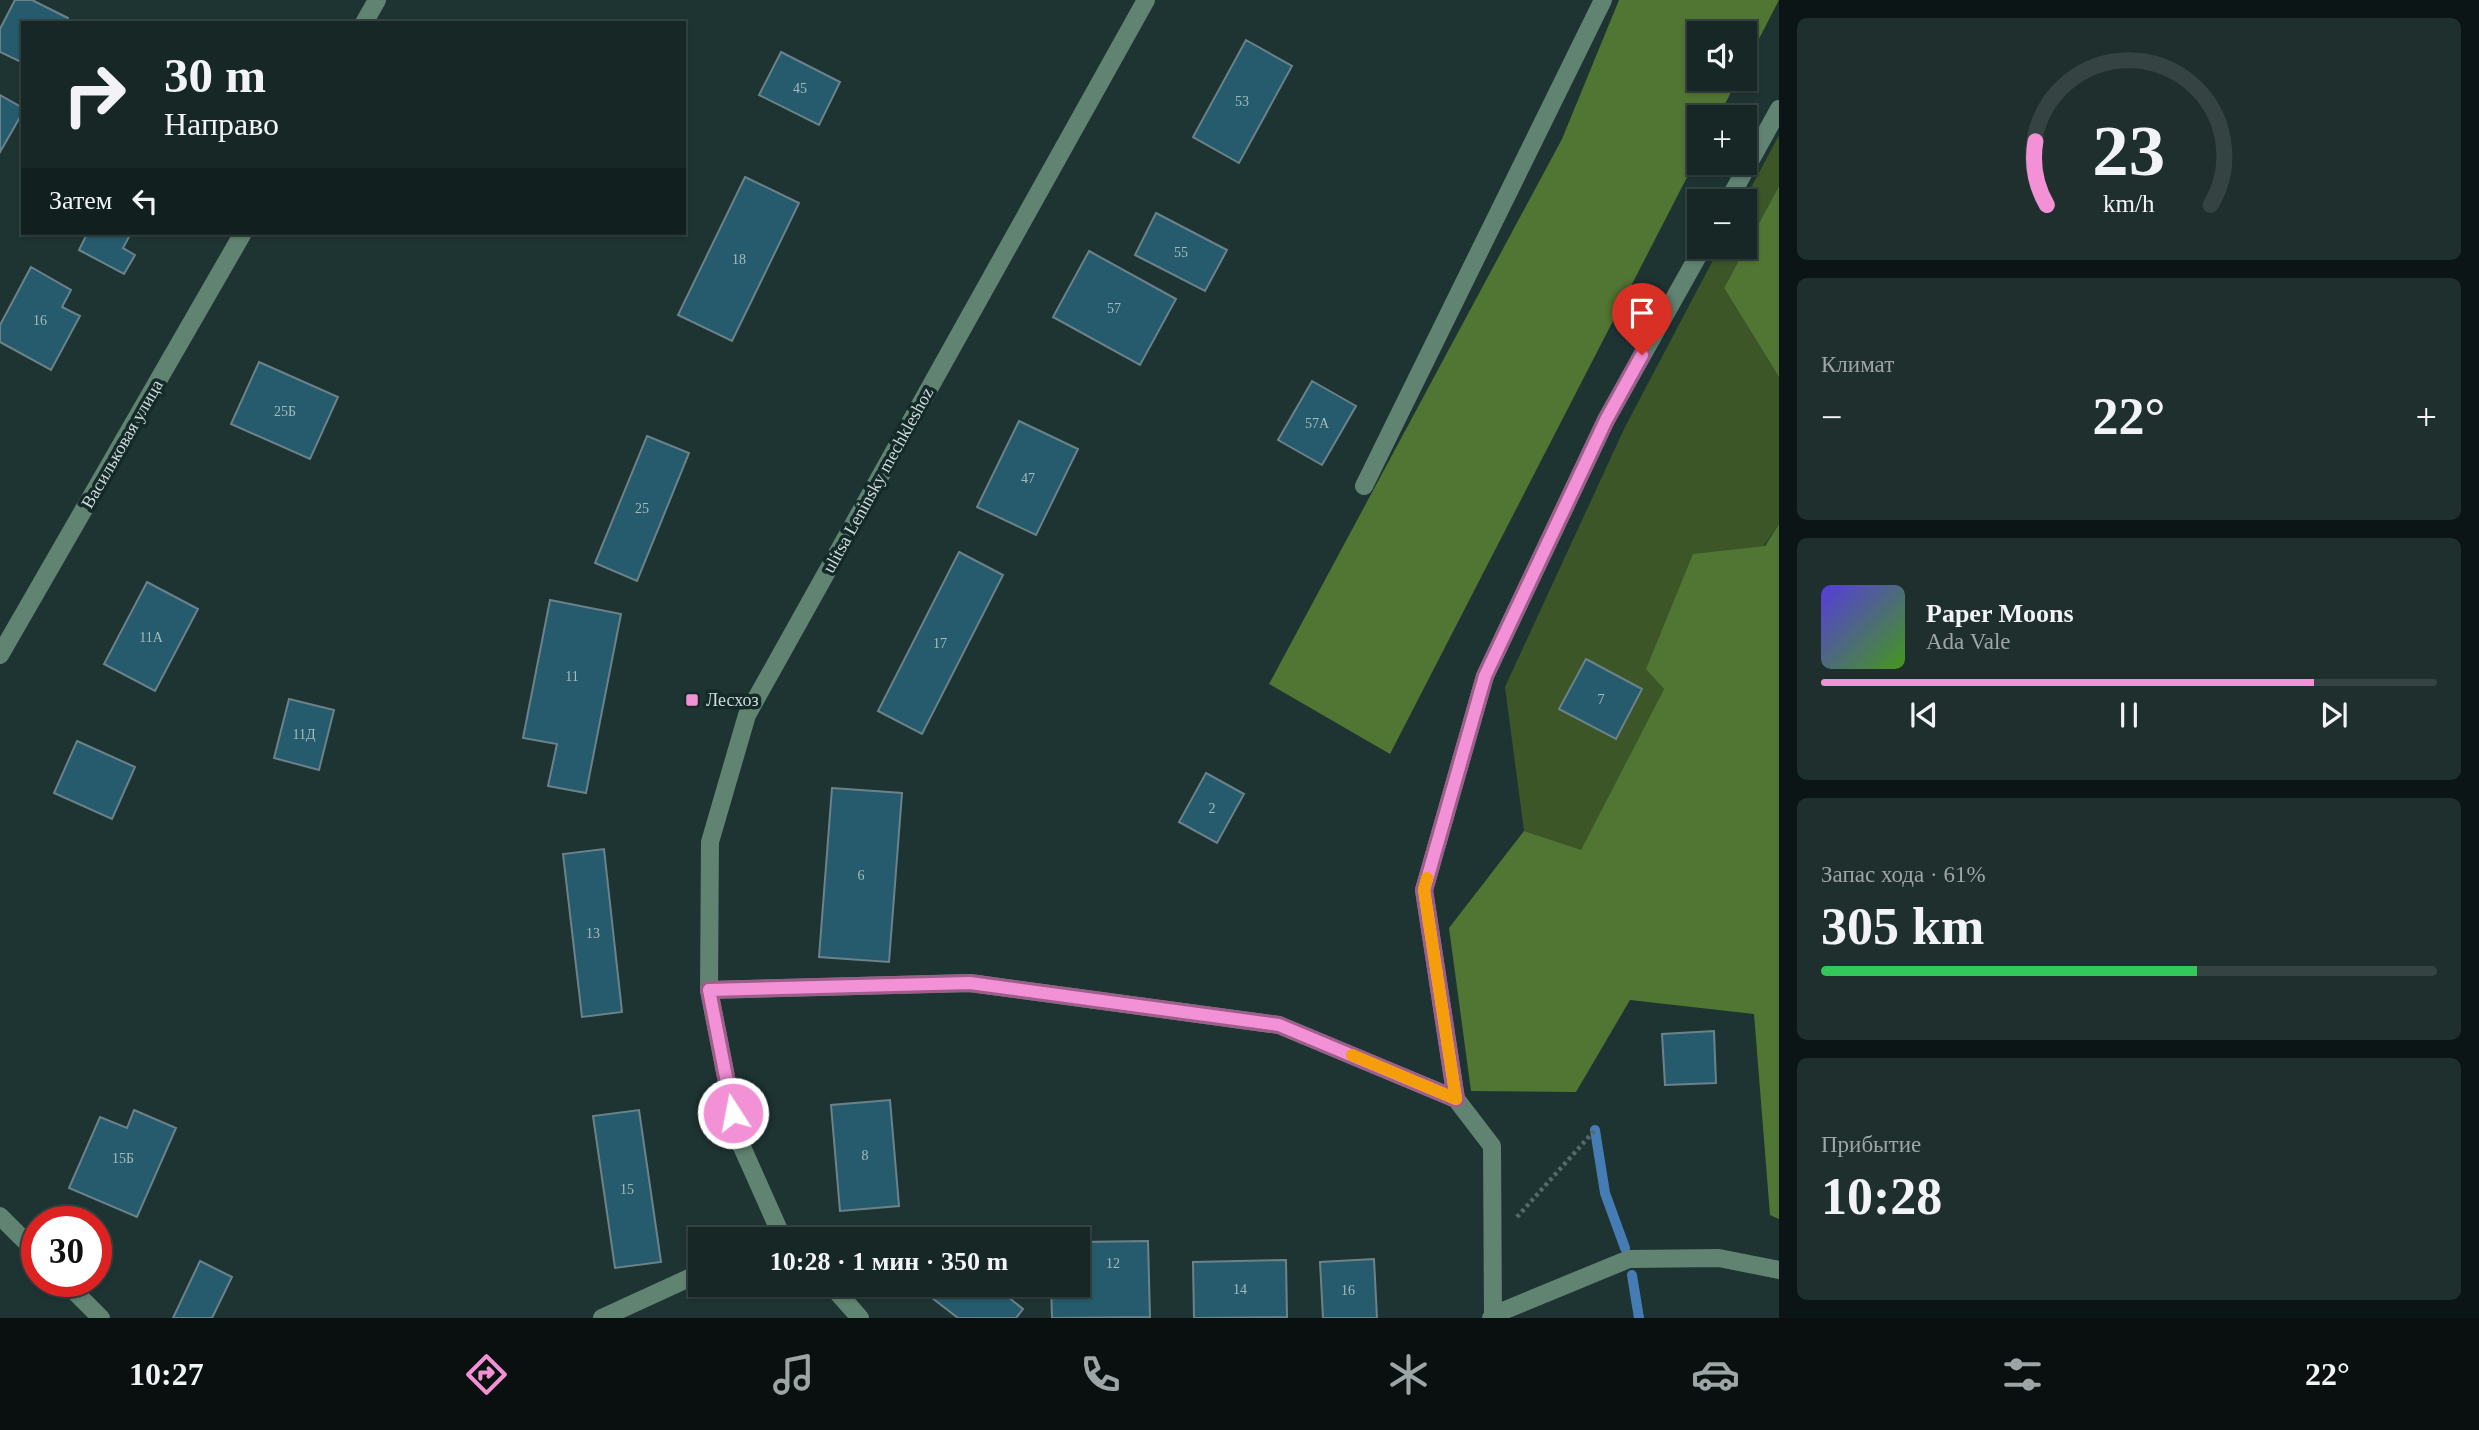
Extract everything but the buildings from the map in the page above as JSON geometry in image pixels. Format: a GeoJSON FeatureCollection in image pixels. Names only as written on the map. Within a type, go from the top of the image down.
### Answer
{"type":"FeatureCollection","features":[{"type":"Feature","properties":{"kind":"street"},"geometry":{"type":"LineString","coordinates":[[365,21],[377,0]]}},
{"type":"Feature","properties":{"kind":"street","name":"ulitsa Leninsky mechkleshoz"},"geometry":{"type":"LineString","coordinates":[[775,1227],[738,1138],[709,990],[710,842],[747,715],[1146,0]]}},
{"type":"Feature","properties":{"kind":"street"},"geometry":{"type":"LineString","coordinates":[[1364,486],[1603,0]]}},
{"type":"Feature","properties":{"kind":"street"},"geometry":{"type":"LineString","coordinates":[[1735,189],[1779,109]]}},
{"type":"Feature","properties":{"kind":"street","name":"Васильковая улица"},"geometry":{"type":"LineString","coordinates":[[0,655],[242,235]]}},
{"type":"Feature","properties":{"kind":"street"},"geometry":{"type":"LineString","coordinates":[[1696,259],[1606,420],[1485,676],[1424,890],[1456,1099],[1492,1146],[1492,1316],[1629,1259],[1718,1258],[1779,1270]]}},
{"type":"Feature","properties":{"kind":"street"},"geometry":{"type":"LineString","coordinates":[[709,990],[970,983],[1279,1025],[1456,1099]]}},
{"type":"Feature","properties":{"kind":"street"},"geometry":{"type":"LineString","coordinates":[[0,1216],[21,1238]]}},
{"type":"Feature","properties":{"kind":"street"},"geometry":{"type":"LineString","coordinates":[[602,1318],[688,1279]]}},
{"type":"Feature","properties":{"kind":"street"},"geometry":{"type":"LineString","coordinates":[[80,1297],[101,1318]]}},
{"type":"Feature","properties":{"kind":"street"},"geometry":{"type":"LineString","coordinates":[[843,1297],[860,1318]]}},
{"type":"Feature","properties":{"kind":"path"},"geometry":{"type":"LineString","coordinates":[[1493,1244],[1595,1130]]}},
{"type":"Feature","properties":{"kind":"green space"},"geometry":{"type":"Polygon","coordinates":[[[1619,0],[1779,0],[1757,43],[1757,21],[1687,21],[1687,91],[1732,91],[1724,105],[1687,105],[1688,175],[1390,754],[1269,684],[1562,139],[1619,0]]]}},
{"type":"Feature","properties":{"kind":"green space"},"geometry":{"type":"Polygon","coordinates":[[[1779,135],[1779,186],[1757,227],[1757,189],[1750,189],[1779,135]]]}},
{"type":"Feature","properties":{"kind":"green space"},"geometry":{"type":"Polygon","coordinates":[[[1779,186],[1779,377],[1724,288],[1740,259],[1757,259],[1757,227],[1779,186]]]}},
{"type":"Feature","properties":{"kind":"green space"},"geometry":{"type":"Polygon","coordinates":[[[1714,259],[1740,259],[1724,288],[1779,377],[1779,524],[1664,689],[1581,851],[1524,831],[1505,687],[1625,427],[1714,259]]]}},
{"type":"Feature","properties":{"kind":"green space"},"geometry":{"type":"Polygon","coordinates":[[[1779,524],[1779,1219],[1770,1215],[1754,1014],[1630,1000],[1576,1092],[1471,1091],[1449,928],[1524,831],[1581,850],[1664,689],[1646,669],[1693,554],[1765,546],[1779,524]]]}},
{"type":"Feature","properties":{"kind":"waterway"},"geometry":{"type":"LineString","coordinates":[[1595,1130],[1605,1193],[1625,1248]]}},
{"type":"Feature","properties":{"kind":"waterway"},"geometry":{"type":"LineString","coordinates":[[1632,1275],[1639,1318]]}},
{"type":"Feature","properties":{"kind":"slow traffic"},"geometry":{"type":"LineString","coordinates":[[1352,1055],[1456,1099],[1424,890],[1427,878]]}},
{"type":"Feature","properties":{"kind":"place","name":"Лесхоз"},"geometry":{"type":"Point","coordinates":[692,700]}},
{"type":"Feature","properties":{"kind":"route"},"geometry":{"type":"LineString","coordinates":[[733,1113],[709,990],[970,983],[1279,1025],[1456,1099],[1424,890],[1485,676],[1606,420],[1642,355]]}}]}
